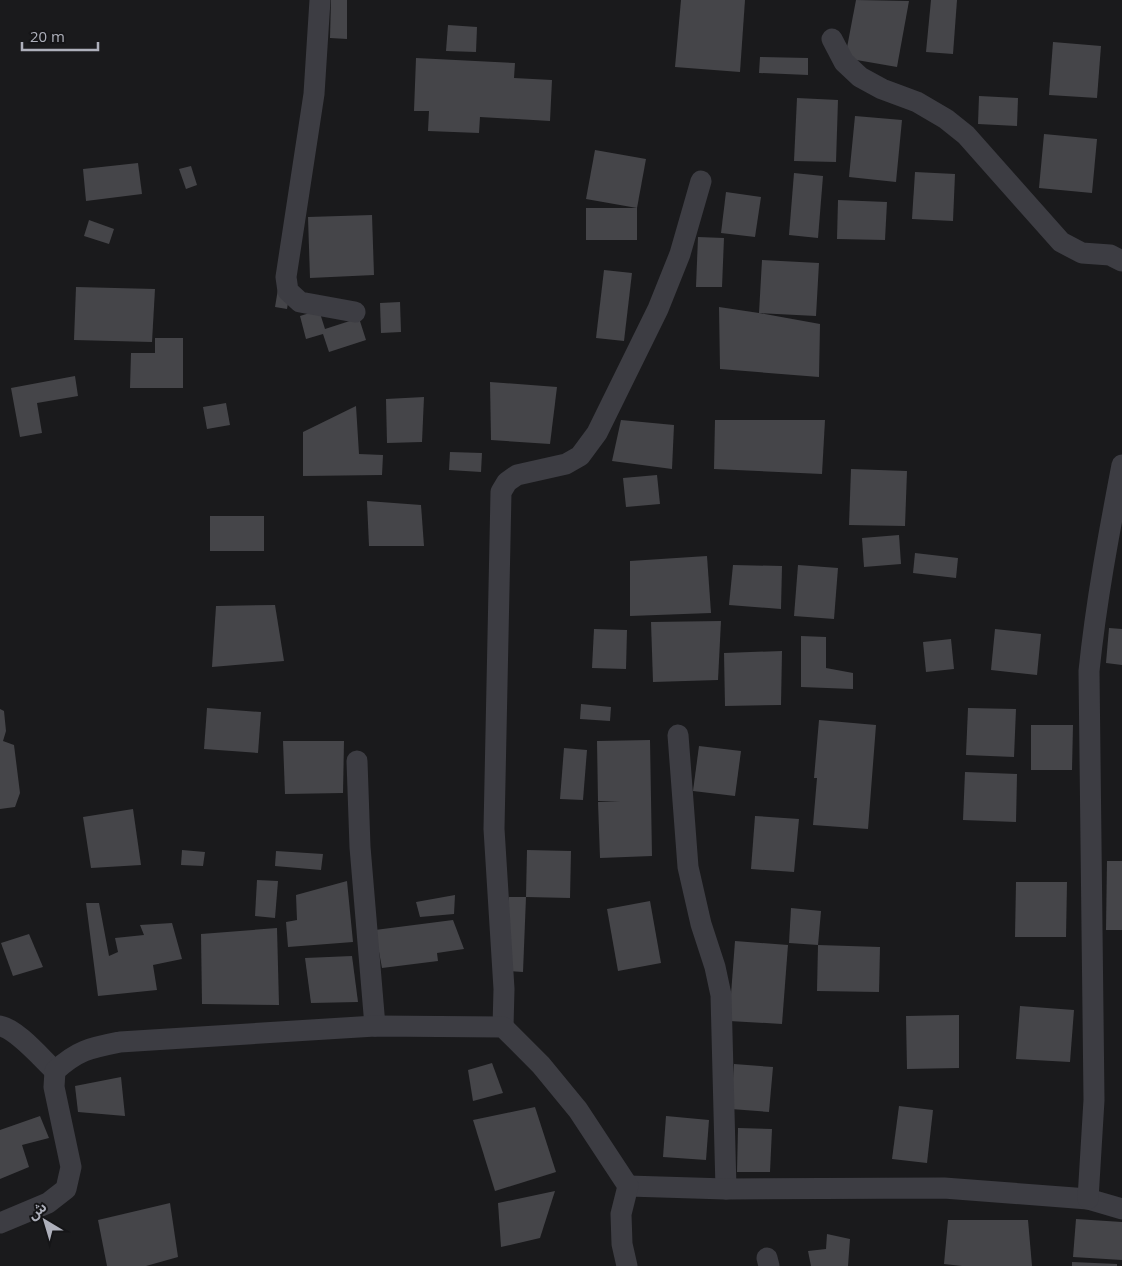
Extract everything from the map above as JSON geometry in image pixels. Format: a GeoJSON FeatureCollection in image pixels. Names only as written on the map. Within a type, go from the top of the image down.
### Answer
{"type":"FeatureCollection","features":[{"type":"Feature","properties":{"kind":"street"},"geometry":{"type":"LineString","coordinates":[[320,0],[314,94],[286,277],[288,291],[300,302],[355,312]]}},
{"type":"Feature","properties":{"kind":"street"},"geometry":{"type":"LineString","coordinates":[[832,39],[844,62],[860,77],[882,89],[917,102],[946,119],[966,135],[1061,242],[1082,253],[1110,255],[1122,261]]}},
{"type":"Feature","properties":{"kind":"street"},"geometry":{"type":"LineString","coordinates":[[503,1027],[504,989],[494,829],[501,492],[507,482],[517,475],[566,464],[580,456],[597,433],[662,300],[680,254],[701,180]]}},
{"type":"Feature","properties":{"kind":"street"},"geometry":{"type":"LineString","coordinates":[[1088,1200],[1094,1100],[1089,671],[1105,555],[1122,465]]}},
{"type":"Feature","properties":{"kind":"street"},"geometry":{"type":"LineString","coordinates":[[678,735],[688,866],[701,924],[715,967],[721,995],[726,1189]]}},
{"type":"Feature","properties":{"kind":"street"},"geometry":{"type":"LineString","coordinates":[[357,760],[360,847],[375,1026]]}},
{"type":"Feature","properties":{"kind":"street"},"geometry":{"type":"LineString","coordinates":[[0,1026],[6,1027],[19,1037],[55,1072]]}},
{"type":"Feature","properties":{"kind":"street"},"geometry":{"type":"LineString","coordinates":[[0,1223],[48,1203],[66,1189],[71,1167],[54,1087],[55,1072],[68,1060],[89,1048],[120,1042],[375,1026],[503,1027],[541,1065],[578,1110],[628,1186],[621,1214],[622,1244],[627,1266]]}},
{"type":"Feature","properties":{"kind":"street"},"geometry":{"type":"LineString","coordinates":[[628,1186],[726,1189],[944,1188],[1088,1200],[1122,1209]]}},
{"type":"Feature","properties":{"kind":"building"},"geometry":{"type":"Polygon","coordinates":[[[331,0],[347,0],[347,39],[330,38],[331,0]]]}},
{"type":"Feature","properties":{"kind":"building"},"geometry":{"type":"Polygon","coordinates":[[[681,0],[745,0],[740,72],[675,67],[681,0]]]}},
{"type":"Feature","properties":{"kind":"building"},"geometry":{"type":"Polygon","coordinates":[[[856,0],[909,1],[897,67],[845,58],[856,0]]]}},
{"type":"Feature","properties":{"kind":"building"},"geometry":{"type":"Polygon","coordinates":[[[931,0],[957,0],[953,54],[926,52],[931,0]]]}},
{"type":"Feature","properties":{"kind":"building"},"geometry":{"type":"Polygon","coordinates":[[[448,25],[477,27],[476,52],[446,51],[448,25]]]}},
{"type":"Feature","properties":{"kind":"building"},"geometry":{"type":"Polygon","coordinates":[[[1053,42],[1101,46],[1097,98],[1049,95],[1053,42]]]}},
{"type":"Feature","properties":{"kind":"building"},"geometry":{"type":"Polygon","coordinates":[[[760,57],[808,58],[808,75],[759,73],[760,57]]]}},
{"type":"Feature","properties":{"kind":"building"},"geometry":{"type":"Polygon","coordinates":[[[416,58],[515,63],[514,78],[552,80],[550,121],[480,117],[479,133],[428,131],[429,111],[414,111],[416,58]]]}},
{"type":"Feature","properties":{"kind":"building"},"geometry":{"type":"Polygon","coordinates":[[[979,96],[1018,98],[1017,126],[978,124],[979,96]]]}},
{"type":"Feature","properties":{"kind":"building"},"geometry":{"type":"Polygon","coordinates":[[[797,98],[838,100],[836,162],[794,161],[797,98]]]}},
{"type":"Feature","properties":{"kind":"building"},"geometry":{"type":"Polygon","coordinates":[[[855,116],[902,120],[896,182],[849,177],[855,116]]]}},
{"type":"Feature","properties":{"kind":"building"},"geometry":{"type":"Polygon","coordinates":[[[1044,134],[1097,139],[1092,193],[1039,188],[1044,134]]]}},
{"type":"Feature","properties":{"kind":"building"},"geometry":{"type":"Polygon","coordinates":[[[595,150],[646,159],[637,208],[586,199],[595,150]]]}},
{"type":"Feature","properties":{"kind":"building"},"geometry":{"type":"Polygon","coordinates":[[[138,163],[142,194],[86,201],[83,169],[138,163]]]}},
{"type":"Feature","properties":{"kind":"building"},"geometry":{"type":"Polygon","coordinates":[[[191,166],[197,185],[186,189],[179,169],[191,166]]]}},
{"type":"Feature","properties":{"kind":"building"},"geometry":{"type":"Polygon","coordinates":[[[915,172],[955,174],[953,221],[912,219],[915,172]]]}},
{"type":"Feature","properties":{"kind":"building"},"geometry":{"type":"Polygon","coordinates":[[[794,173],[823,176],[818,238],[789,235],[794,173]]]}},
{"type":"Feature","properties":{"kind":"building"},"geometry":{"type":"Polygon","coordinates":[[[726,192],[761,197],[755,237],[721,233],[726,192]]]}},
{"type":"Feature","properties":{"kind":"building"},"geometry":{"type":"Polygon","coordinates":[[[838,200],[887,202],[885,240],[837,239],[838,200]]]}},
{"type":"Feature","properties":{"kind":"building"},"geometry":{"type":"Polygon","coordinates":[[[586,208],[637,208],[637,240],[586,240],[586,208]]]}},
{"type":"Feature","properties":{"kind":"building"},"geometry":{"type":"Polygon","coordinates":[[[372,215],[374,275],[310,278],[308,217],[372,215]]]}},
{"type":"Feature","properties":{"kind":"building"},"geometry":{"type":"Polygon","coordinates":[[[89,220],[114,229],[109,244],[84,236],[89,220]]]}},
{"type":"Feature","properties":{"kind":"building"},"geometry":{"type":"Polygon","coordinates":[[[698,237],[724,238],[722,287],[696,287],[698,237]]]}},
{"type":"Feature","properties":{"kind":"building"},"geometry":{"type":"Polygon","coordinates":[[[762,260],[819,263],[816,316],[759,313],[762,260]]]}},
{"type":"Feature","properties":{"kind":"building"},"geometry":{"type":"Polygon","coordinates":[[[604,270],[632,273],[624,341],[596,338],[604,270]]]}},
{"type":"Feature","properties":{"kind":"building"},"geometry":{"type":"Polygon","coordinates":[[[279,283],[291,285],[287,309],[275,307],[279,283]]]}},
{"type":"Feature","properties":{"kind":"building"},"geometry":{"type":"Polygon","coordinates":[[[76,287],[155,289],[152,342],[74,340],[76,287]]]}},
{"type":"Feature","properties":{"kind":"building"},"geometry":{"type":"Polygon","coordinates":[[[400,302],[401,332],[381,333],[380,303],[400,302]]]}},
{"type":"Feature","properties":{"kind":"building"},"geometry":{"type":"Polygon","coordinates":[[[719,307],[820,324],[819,377],[720,369],[719,307]]]}},
{"type":"Feature","properties":{"kind":"building"},"geometry":{"type":"Polygon","coordinates":[[[319,310],[325,329],[359,318],[366,340],[329,352],[323,334],[306,339],[300,316],[319,310]]]}},
{"type":"Feature","properties":{"kind":"building"},"geometry":{"type":"Polygon","coordinates":[[[155,338],[183,338],[183,388],[130,388],[131,353],[155,353],[155,338]]]}},
{"type":"Feature","properties":{"kind":"building"},"geometry":{"type":"Polygon","coordinates":[[[75,376],[78,396],[37,403],[42,433],[20,437],[11,388],[75,376]]]}},
{"type":"Feature","properties":{"kind":"building"},"geometry":{"type":"Polygon","coordinates":[[[490,382],[557,387],[550,444],[491,440],[490,382]]]}},
{"type":"Feature","properties":{"kind":"building"},"geometry":{"type":"Polygon","coordinates":[[[424,397],[422,442],[387,443],[386,399],[424,397]]]}},
{"type":"Feature","properties":{"kind":"building"},"geometry":{"type":"Polygon","coordinates":[[[226,403],[230,425],[207,429],[203,407],[226,403]]]}},
{"type":"Feature","properties":{"kind":"building"},"geometry":{"type":"Polygon","coordinates":[[[356,406],[359,454],[383,455],[382,475],[303,476],[303,432],[356,406]]]}},
{"type":"Feature","properties":{"kind":"building"},"geometry":{"type":"Polygon","coordinates":[[[621,420],[674,425],[672,469],[612,461],[621,420]]]}},
{"type":"Feature","properties":{"kind":"building"},"geometry":{"type":"Polygon","coordinates":[[[715,420],[825,420],[822,474],[714,469],[715,420]]]}},
{"type":"Feature","properties":{"kind":"building"},"geometry":{"type":"Polygon","coordinates":[[[450,452],[482,453],[481,472],[449,470],[450,452]]]}},
{"type":"Feature","properties":{"kind":"building"},"geometry":{"type":"Polygon","coordinates":[[[851,469],[907,471],[905,526],[849,525],[851,469]]]}},
{"type":"Feature","properties":{"kind":"building"},"geometry":{"type":"Polygon","coordinates":[[[657,475],[660,504],[626,507],[623,478],[657,475]]]}},
{"type":"Feature","properties":{"kind":"building"},"geometry":{"type":"Polygon","coordinates":[[[367,501],[421,505],[424,546],[369,546],[367,501]]]}},
{"type":"Feature","properties":{"kind":"building"},"geometry":{"type":"Polygon","coordinates":[[[210,516],[264,516],[264,551],[210,551],[210,516]]]}},
{"type":"Feature","properties":{"kind":"building"},"geometry":{"type":"Polygon","coordinates":[[[899,535],[901,564],[864,567],[862,538],[899,535]]]}},
{"type":"Feature","properties":{"kind":"building"},"geometry":{"type":"Polygon","coordinates":[[[915,553],[958,558],[956,578],[913,573],[915,553]]]}},
{"type":"Feature","properties":{"kind":"building"},"geometry":{"type":"Polygon","coordinates":[[[707,556],[711,613],[630,616],[630,561],[707,556]]]}},
{"type":"Feature","properties":{"kind":"building"},"geometry":{"type":"Polygon","coordinates":[[[733,565],[782,566],[781,609],[729,605],[733,565]]]}},
{"type":"Feature","properties":{"kind":"building"},"geometry":{"type":"Polygon","coordinates":[[[798,565],[838,568],[834,619],[794,616],[798,565]]]}},
{"type":"Feature","properties":{"kind":"building"},"geometry":{"type":"Polygon","coordinates":[[[275,605],[284,661],[212,667],[216,606],[275,605]]]}},
{"type":"Feature","properties":{"kind":"building"},"geometry":{"type":"Polygon","coordinates":[[[721,621],[718,680],[653,682],[651,622],[721,621]]]}},
{"type":"Feature","properties":{"kind":"building"},"geometry":{"type":"Polygon","coordinates":[[[1109,628],[1122,629],[1122,665],[1106,663],[1109,628]]]}},
{"type":"Feature","properties":{"kind":"building"},"geometry":{"type":"Polygon","coordinates":[[[594,629],[627,630],[626,669],[592,668],[594,629]]]}},
{"type":"Feature","properties":{"kind":"building"},"geometry":{"type":"Polygon","coordinates":[[[995,629],[1041,634],[1037,675],[991,670],[995,629]]]}},
{"type":"Feature","properties":{"kind":"building"},"geometry":{"type":"Polygon","coordinates":[[[801,636],[826,637],[826,668],[853,673],[853,689],[801,687],[801,636]]]}},
{"type":"Feature","properties":{"kind":"building"},"geometry":{"type":"Polygon","coordinates":[[[951,639],[954,669],[926,672],[923,642],[951,639]]]}},
{"type":"Feature","properties":{"kind":"building"},"geometry":{"type":"Polygon","coordinates":[[[782,651],[781,705],[725,706],[724,653],[782,651]]]}},
{"type":"Feature","properties":{"kind":"building"},"geometry":{"type":"Polygon","coordinates":[[[581,704],[611,707],[610,721],[580,719],[581,704]]]}},
{"type":"Feature","properties":{"kind":"building"},"geometry":{"type":"Polygon","coordinates":[[[207,708],[261,712],[258,753],[204,749],[207,708]]]}},
{"type":"Feature","properties":{"kind":"building"},"geometry":{"type":"Polygon","coordinates":[[[968,708],[1016,709],[1014,757],[966,755],[968,708]]]}},
{"type":"Feature","properties":{"kind":"building"},"geometry":{"type":"Polygon","coordinates":[[[0,709],[4,711],[6,731],[3,741],[14,745],[20,793],[15,807],[0,809],[0,709]]]}},
{"type":"Feature","properties":{"kind":"building"},"geometry":{"type":"Polygon","coordinates":[[[819,720],[876,725],[868,829],[813,825],[817,778],[814,778],[819,720]]]}},
{"type":"Feature","properties":{"kind":"building"},"geometry":{"type":"Polygon","coordinates":[[[1031,725],[1073,725],[1072,770],[1031,770],[1031,725]]]}},
{"type":"Feature","properties":{"kind":"building"},"geometry":{"type":"Polygon","coordinates":[[[650,740],[652,856],[600,858],[598,802],[620,801],[598,801],[597,741],[650,740]]]}},
{"type":"Feature","properties":{"kind":"building"},"geometry":{"type":"Polygon","coordinates":[[[283,741],[344,741],[343,793],[285,794],[283,741]]]}},
{"type":"Feature","properties":{"kind":"building"},"geometry":{"type":"Polygon","coordinates":[[[699,746],[741,751],[735,796],[693,791],[699,746]]]}},
{"type":"Feature","properties":{"kind":"building"},"geometry":{"type":"Polygon","coordinates":[[[564,748],[587,750],[583,800],[560,799],[564,748]]]}},
{"type":"Feature","properties":{"kind":"building"},"geometry":{"type":"Polygon","coordinates":[[[965,772],[1017,774],[1016,822],[963,820],[965,772]]]}},
{"type":"Feature","properties":{"kind":"building"},"geometry":{"type":"Polygon","coordinates":[[[133,809],[141,865],[91,868],[83,817],[133,809]]]}},
{"type":"Feature","properties":{"kind":"building"},"geometry":{"type":"Polygon","coordinates":[[[755,816],[799,819],[794,872],[751,869],[755,816]]]}},
{"type":"Feature","properties":{"kind":"building"},"geometry":{"type":"Polygon","coordinates":[[[182,850],[205,852],[203,866],[181,865],[182,850]]]}},
{"type":"Feature","properties":{"kind":"building"},"geometry":{"type":"Polygon","coordinates":[[[527,850],[571,851],[570,898],[526,897],[527,850]]]}},
{"type":"Feature","properties":{"kind":"building"},"geometry":{"type":"Polygon","coordinates":[[[276,851],[323,854],[321,870],[275,866],[276,851]]]}},
{"type":"Feature","properties":{"kind":"building"},"geometry":{"type":"Polygon","coordinates":[[[1107,861],[1122,861],[1122,930],[1106,930],[1107,861]]]}},
{"type":"Feature","properties":{"kind":"building"},"geometry":{"type":"Polygon","coordinates":[[[257,880],[278,881],[275,918],[255,916],[257,880]]]}},
{"type":"Feature","properties":{"kind":"building"},"geometry":{"type":"Polygon","coordinates":[[[347,881],[353,942],[288,947],[286,922],[297,920],[296,895],[347,881]]]}},
{"type":"Feature","properties":{"kind":"building"},"geometry":{"type":"Polygon","coordinates":[[[1016,882],[1067,882],[1066,937],[1015,937],[1016,882]]]}},
{"type":"Feature","properties":{"kind":"building"},"geometry":{"type":"Polygon","coordinates":[[[455,895],[454,914],[420,917],[416,902],[455,895]]]}},
{"type":"Feature","properties":{"kind":"building"},"geometry":{"type":"Polygon","coordinates":[[[509,897],[526,897],[523,972],[506,971],[509,897]]]}},
{"type":"Feature","properties":{"kind":"building"},"geometry":{"type":"Polygon","coordinates":[[[650,901],[661,963],[618,971],[607,909],[650,901]]]}},
{"type":"Feature","properties":{"kind":"building"},"geometry":{"type":"Polygon","coordinates":[[[86,903],[99,903],[109,956],[118,952],[115,938],[144,935],[140,925],[172,923],[182,959],[153,965],[157,990],[98,996],[86,903]]]}},
{"type":"Feature","properties":{"kind":"building"},"geometry":{"type":"Polygon","coordinates":[[[791,908],[821,911],[818,945],[789,943],[791,908]]]}},
{"type":"Feature","properties":{"kind":"building"},"geometry":{"type":"Polygon","coordinates":[[[453,920],[464,949],[437,953],[438,961],[382,968],[375,930],[453,920]]]}},
{"type":"Feature","properties":{"kind":"building"},"geometry":{"type":"Polygon","coordinates":[[[277,928],[279,1005],[202,1004],[201,934],[277,928]]]}},
{"type":"Feature","properties":{"kind":"building"},"geometry":{"type":"Polygon","coordinates":[[[29,934],[43,967],[13,976],[1,943],[29,934]]]}},
{"type":"Feature","properties":{"kind":"building"},"geometry":{"type":"Polygon","coordinates":[[[735,941],[788,945],[782,1024],[729,1021],[735,941]]]}},
{"type":"Feature","properties":{"kind":"building"},"geometry":{"type":"Polygon","coordinates":[[[818,945],[880,947],[879,992],[817,991],[818,945]]]}},
{"type":"Feature","properties":{"kind":"building"},"geometry":{"type":"Polygon","coordinates":[[[352,956],[358,1002],[311,1003],[305,958],[352,956]]]}},
{"type":"Feature","properties":{"kind":"building"},"geometry":{"type":"Polygon","coordinates":[[[1020,1006],[1074,1010],[1070,1062],[1016,1059],[1020,1006]]]}},
{"type":"Feature","properties":{"kind":"building"},"geometry":{"type":"Polygon","coordinates":[[[959,1015],[959,1068],[907,1069],[906,1016],[959,1015]]]}},
{"type":"Feature","properties":{"kind":"building"},"geometry":{"type":"Polygon","coordinates":[[[492,1063],[503,1093],[473,1101],[468,1070],[492,1063]]]}},
{"type":"Feature","properties":{"kind":"building"},"geometry":{"type":"Polygon","coordinates":[[[734,1064],[773,1067],[769,1112],[731,1109],[734,1064]]]}},
{"type":"Feature","properties":{"kind":"building"},"geometry":{"type":"Polygon","coordinates":[[[121,1077],[125,1116],[78,1112],[75,1086],[121,1077]]]}},
{"type":"Feature","properties":{"kind":"building"},"geometry":{"type":"Polygon","coordinates":[[[899,1106],[933,1110],[927,1163],[892,1159],[899,1106]]]}},
{"type":"Feature","properties":{"kind":"building"},"geometry":{"type":"Polygon","coordinates":[[[535,1107],[556,1172],[495,1191],[473,1120],[535,1107]]]}},
{"type":"Feature","properties":{"kind":"building"},"geometry":{"type":"Polygon","coordinates":[[[40,1116],[49,1138],[22,1145],[29,1167],[0,1179],[0,1130],[40,1116]]]}},
{"type":"Feature","properties":{"kind":"building"},"geometry":{"type":"Polygon","coordinates":[[[666,1116],[709,1120],[706,1160],[663,1157],[666,1116]]]}},
{"type":"Feature","properties":{"kind":"building"},"geometry":{"type":"Polygon","coordinates":[[[738,1128],[772,1129],[770,1172],[737,1172],[738,1128]]]}},
{"type":"Feature","properties":{"kind":"building"},"geometry":{"type":"Polygon","coordinates":[[[555,1191],[540,1238],[501,1247],[498,1203],[555,1191]]]}},
{"type":"Feature","properties":{"kind":"building"},"geometry":{"type":"Polygon","coordinates":[[[170,1203],[178,1257],[146,1266],[107,1266],[98,1220],[170,1203]]]}},
{"type":"Feature","properties":{"kind":"building"},"geometry":{"type":"Polygon","coordinates":[[[1076,1219],[1122,1222],[1122,1260],[1073,1257],[1076,1219]]]}},
{"type":"Feature","properties":{"kind":"building"},"geometry":{"type":"Polygon","coordinates":[[[948,1220],[1028,1220],[1032,1266],[962,1266],[944,1264],[948,1220]]]}},
{"type":"Feature","properties":{"kind":"building"},"geometry":{"type":"Polygon","coordinates":[[[827,1234],[850,1239],[848,1266],[811,1266],[808,1251],[826,1249],[827,1234]]]}},
{"type":"Feature","properties":{"kind":"building"},"geometry":{"type":"Polygon","coordinates":[[[1072,1262],[1117,1264],[1117,1266],[1072,1266],[1072,1262]]]}}]}
